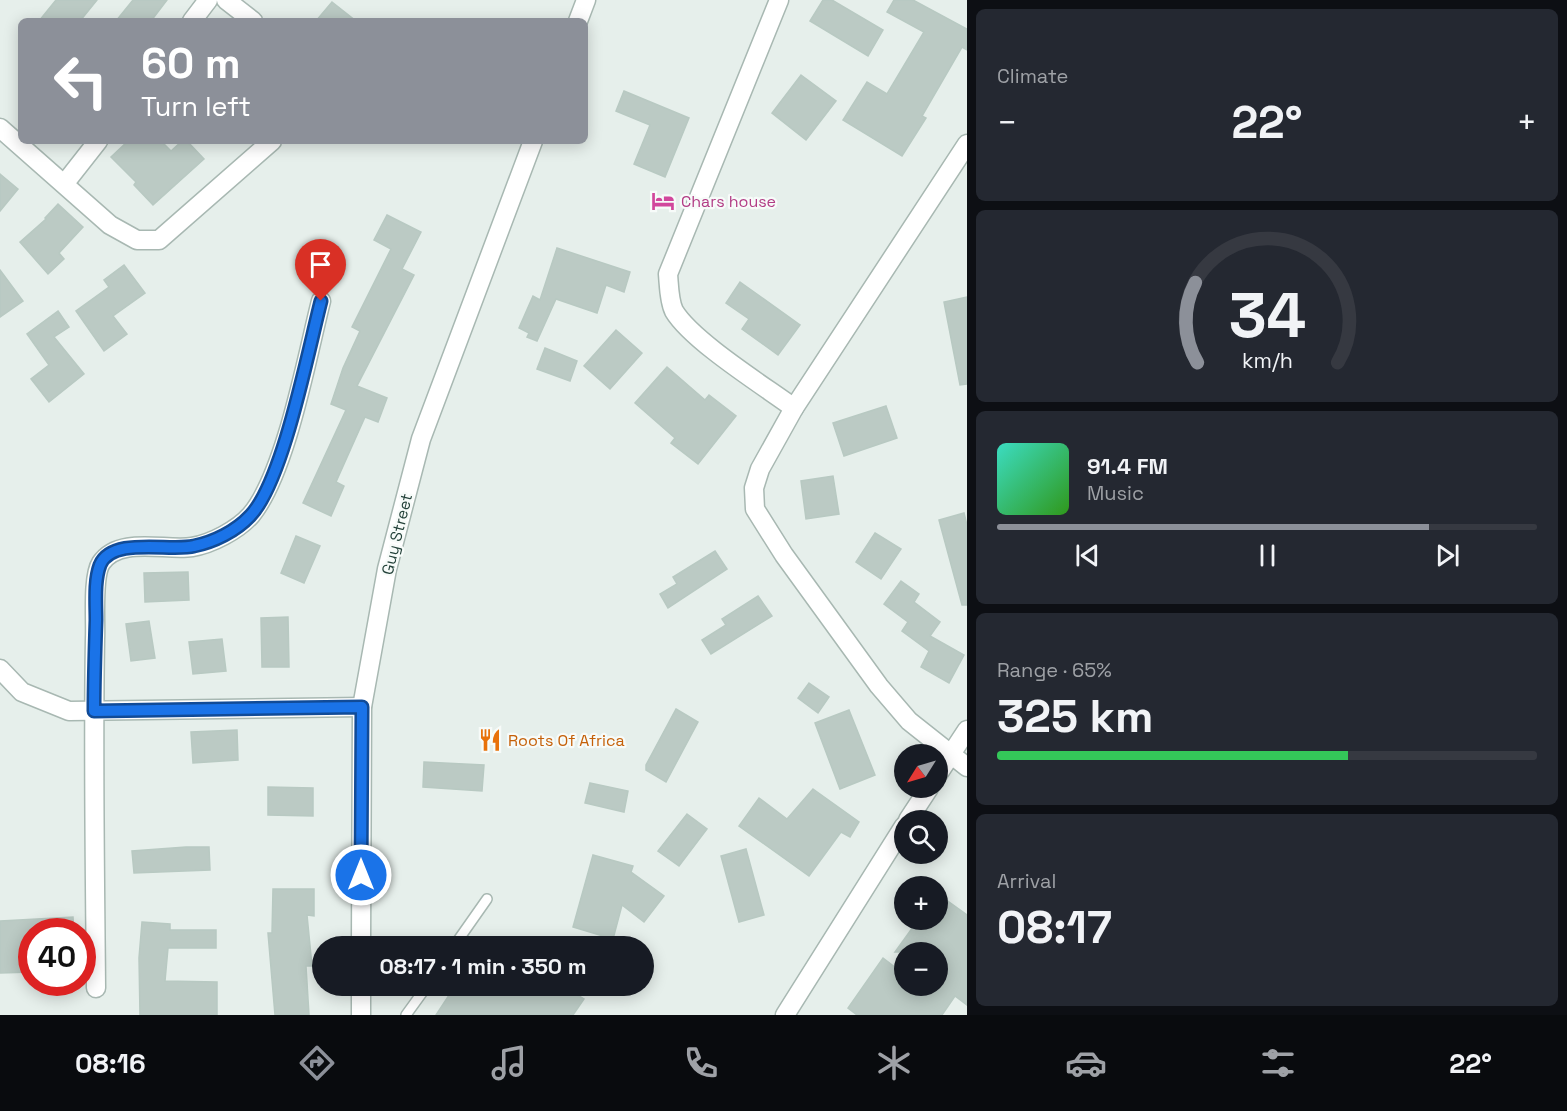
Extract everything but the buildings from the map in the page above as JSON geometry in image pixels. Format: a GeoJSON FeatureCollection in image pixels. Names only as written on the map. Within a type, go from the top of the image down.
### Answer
{"type":"FeatureCollection","features":[{"type":"Feature","properties":{"kind":"street"},"geometry":{"type":"LineString","coordinates":[[194,18],[208,0]]}},
{"type":"Feature","properties":{"kind":"street"},"geometry":{"type":"LineString","coordinates":[[226,0],[249,18]]}},
{"type":"Feature","properties":{"kind":"street"},"geometry":{"type":"LineString","coordinates":[[579,18],[586,0]]}},
{"type":"Feature","properties":{"kind":"street"},"geometry":{"type":"LineString","coordinates":[[779,0],[668,274],[674,310],[689,328],[736,367],[794,408]]}},
{"type":"Feature","properties":{"kind":"street"},"geometry":{"type":"LineString","coordinates":[[0,128],[18,143]]}},
{"type":"Feature","properties":{"kind":"street"},"geometry":{"type":"LineString","coordinates":[[19,144],[110,225],[137,240],[159,240],[269,144]]}},
{"type":"Feature","properties":{"kind":"street"},"geometry":{"type":"LineString","coordinates":[[65,183],[96,144]]}},
{"type":"Feature","properties":{"kind":"street","name":"Guy Street"},"geometry":{"type":"LineString","coordinates":[[360,936],[362,707],[387,569],[421,439],[532,144]]}},
{"type":"Feature","properties":{"kind":"street"},"geometry":{"type":"LineString","coordinates":[[967,144],[794,408],[760,469],[754,488],[755,509],[784,555],[879,686],[909,721],[949,756],[967,767]]}},
{"type":"Feature","properties":{"kind":"street"},"geometry":{"type":"LineString","coordinates":[[95,918],[94,711],[97,585],[101,564],[115,551],[140,547],[192,547],[220,537],[250,516],[271,482],[321,301]]}},
{"type":"Feature","properties":{"kind":"street"},"geometry":{"type":"LineString","coordinates":[[0,669],[22,692],[69,711],[362,707]]}},
{"type":"Feature","properties":{"kind":"street"},"geometry":{"type":"LineString","coordinates":[[949,756],[967,730]]}},
{"type":"Feature","properties":{"kind":"street"},"geometry":{"type":"LineString","coordinates":[[784,1015],[894,842]]}},
{"type":"Feature","properties":{"kind":"street"},"geometry":{"type":"LineString","coordinates":[[361,996],[361,1015]]}},
{"type":"Feature","properties":{"kind":"lane"},"geometry":{"type":"LineString","coordinates":[[461,936],[487,898]]}},
{"type":"Feature","properties":{"kind":"lane"},"geometry":{"type":"LineString","coordinates":[[406,1015],[420,996]]}},
{"type":"Feature","properties":{"kind":"place","name":"Chars house"},"geometry":{"type":"Point","coordinates":[663,201]}},
{"type":"Feature","properties":{"kind":"place","name":"Roots Of Africa"},"geometry":{"type":"Point","coordinates":[490,740]}},
{"type":"Feature","properties":{"kind":"route"},"geometry":{"type":"LineString","coordinates":[[321,301],[271,482],[250,516],[220,537],[192,547],[140,547],[115,551],[101,564],[97,585],[94,711],[362,707],[361,875]]}}]}
